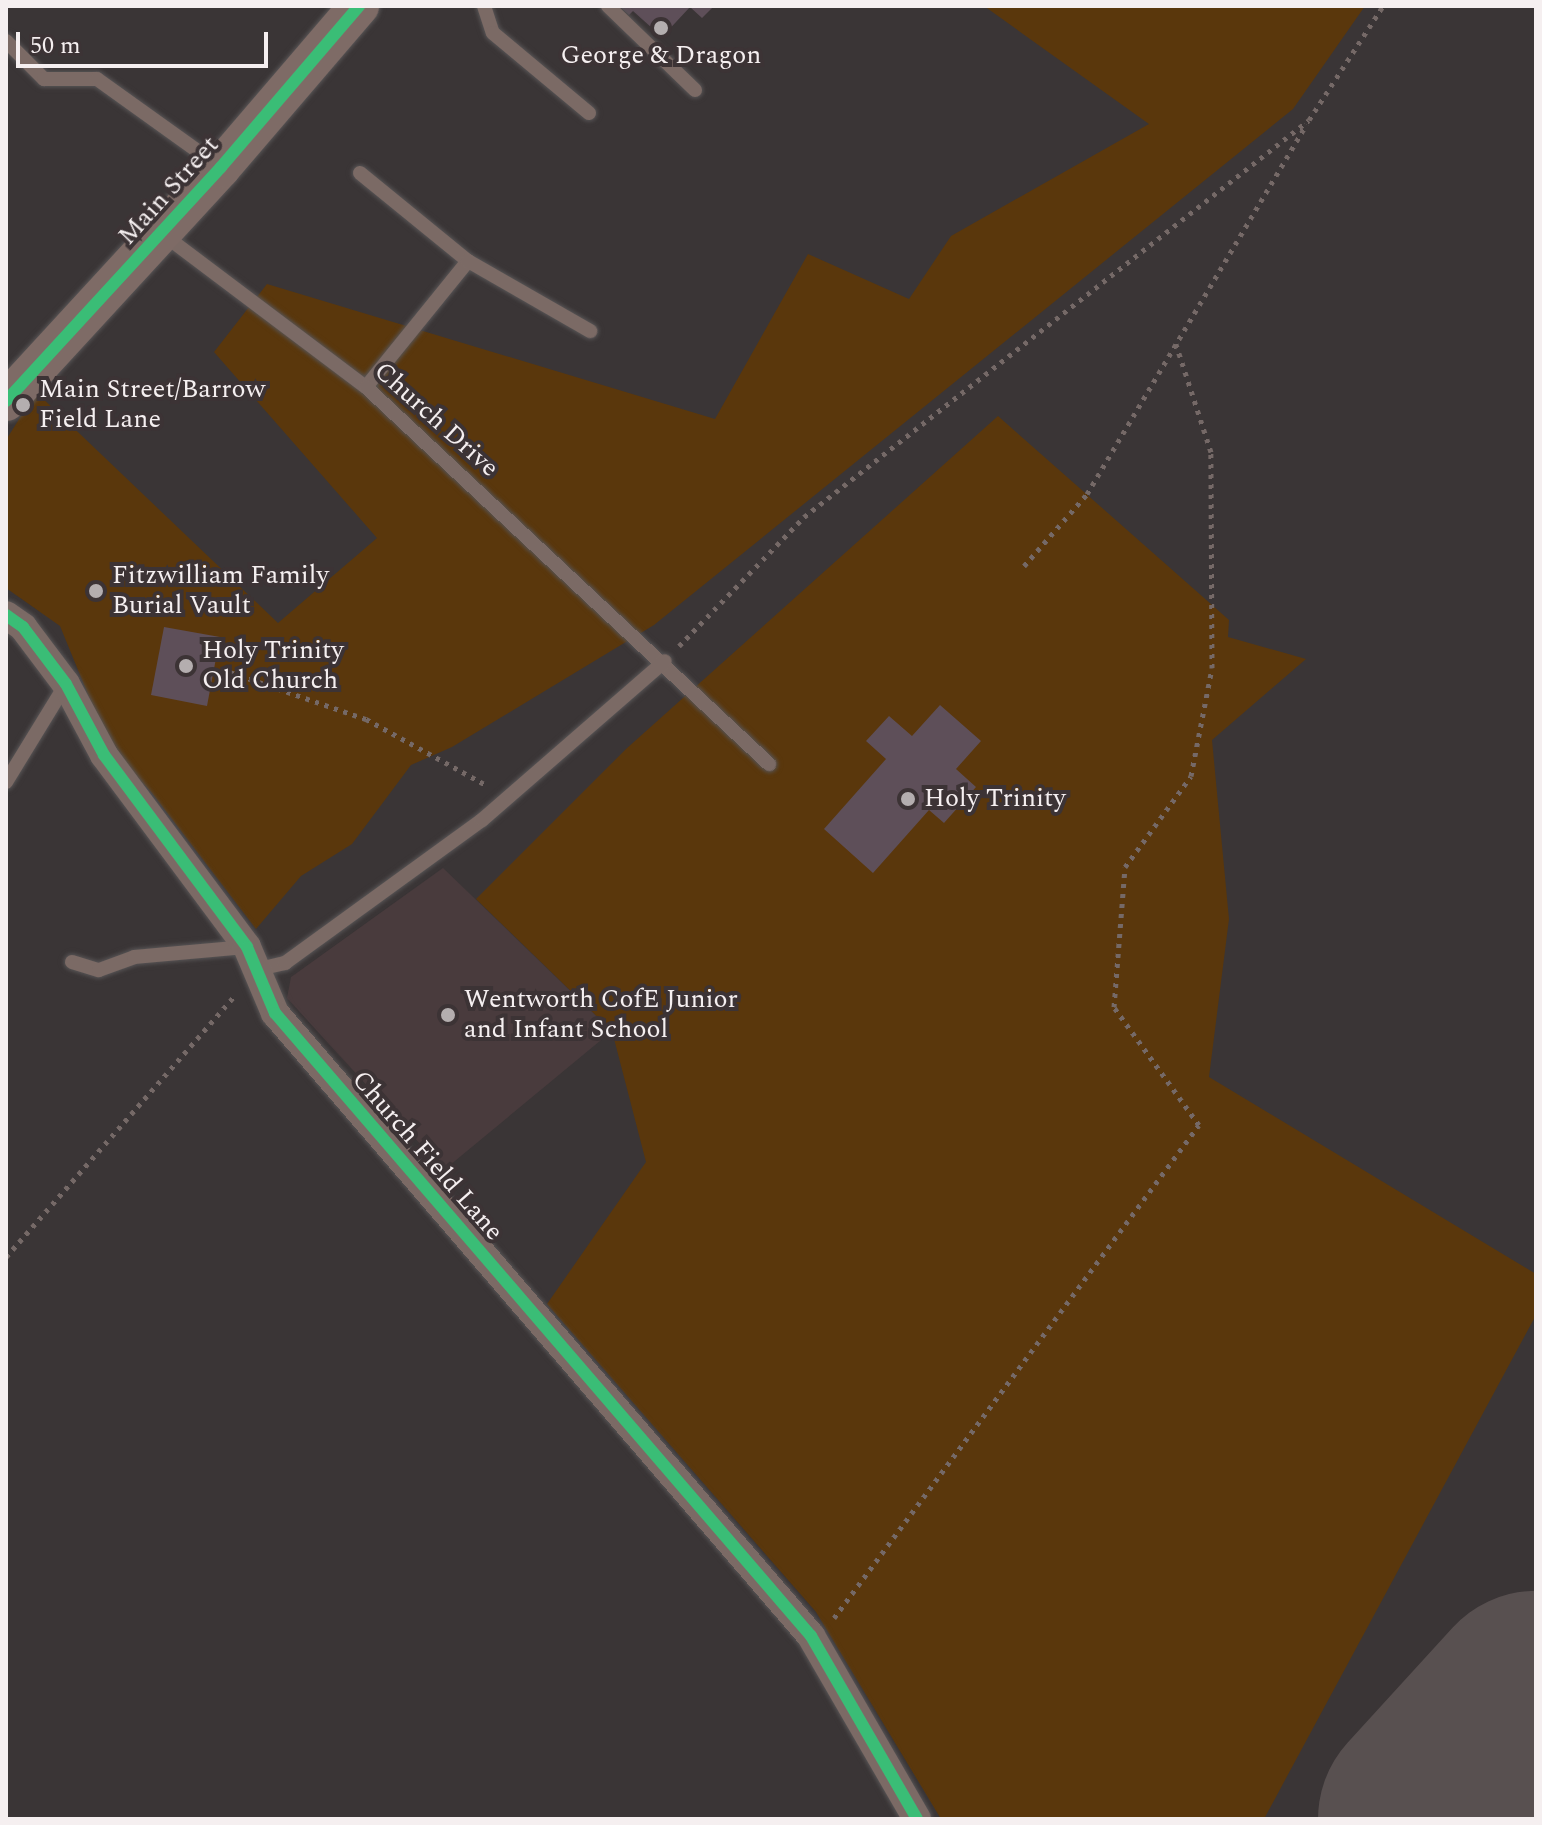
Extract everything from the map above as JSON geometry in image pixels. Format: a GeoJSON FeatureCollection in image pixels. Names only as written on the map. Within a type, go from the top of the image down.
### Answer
{"type":"FeatureCollection","features":[{"type":"Feature","properties":{"kind":"main road","name":"Main Street"},"geometry":{"type":"LineString","coordinates":[[6,401],[221,167],[359,6]]}},
{"type":"Feature","properties":{"kind":"street","name":"Church Field Lane"},"geometry":{"type":"LineString","coordinates":[[6,615],[23,627],[66,684],[104,755],[253,958],[275,1013],[811,1636],[853,1700],[917,1819]]}},
{"type":"Feature","properties":{"kind":"lane"},"geometry":{"type":"LineString","coordinates":[[484,6],[493,33],[589,113]]}},
{"type":"Feature","properties":{"kind":"lane"},"geometry":{"type":"LineString","coordinates":[[608,6],[695,90]]}},
{"type":"Feature","properties":{"kind":"lane"},"geometry":{"type":"LineString","coordinates":[[6,41],[44,79],[97,79],[221,167]]}},
{"type":"Feature","properties":{"kind":"lane"},"geometry":{"type":"LineString","coordinates":[[360,173],[468,261],[590,331]]}},
{"type":"Feature","properties":{"kind":"lane","name":"Church Drive"},"geometry":{"type":"LineString","coordinates":[[161,232],[366,387],[665,661],[769,764]]}},
{"type":"Feature","properties":{"kind":"lane"},"geometry":{"type":"LineString","coordinates":[[366,387],[468,261]]}},
{"type":"Feature","properties":{"kind":"lane"},"geometry":{"type":"LineString","coordinates":[[72,962],[99,970],[134,957],[253,958],[285,963],[507,798],[665,661]]}},
{"type":"Feature","properties":{"kind":"lane"},"geometry":{"type":"LineString","coordinates":[[6,782],[66,684]]}},
{"type":"Feature","properties":{"kind":"path"},"geometry":{"type":"LineString","coordinates":[[1024,566],[1087,494],[1309,120],[1383,6]]}},
{"type":"Feature","properties":{"kind":"path"},"geometry":{"type":"LineString","coordinates":[[665,661],[804,517],[1309,120]]}},
{"type":"Feature","properties":{"kind":"path"},"geometry":{"type":"LineString","coordinates":[[811,1636],[827,1629],[1199,1125],[1114,1007],[1125,867],[1191,776],[1212,668],[1211,452],[1176,344]]}},
{"type":"Feature","properties":{"kind":"path"},"geometry":{"type":"LineString","coordinates":[[230,672],[366,719],[507,798]]}},
{"type":"Feature","properties":{"kind":"path"},"geometry":{"type":"LineString","coordinates":[[6,1257],[253,958]]}},
{"type":"Feature","properties":{"kind":"shaded area"},"geometry":{"type":"Polygon","coordinates":[[[984,6],[1365,6],[1293,109],[654,625],[452,747],[411,765],[352,844],[301,876],[256,929],[152,793],[110,748],[60,626],[6,588],[6,440],[36,392],[278,623],[377,538],[214,352],[267,284],[715,419],[808,254],[909,299],[951,236],[1149,124],[984,6]]]}},
{"type":"Feature","properties":{"kind":"shaded area"},"geometry":{"type":"Polygon","coordinates":[[[998,416],[1229,620],[1228,637],[1306,659],[1212,740],[1229,919],[1209,1077],[1536,1274],[1536,1315],[1264,1819],[941,1819],[816,1612],[547,1304],[646,1162],[612,1031],[476,899],[626,749],[998,416]]]}},
{"type":"Feature","properties":{"kind":"shaded area","name":"Wentworth CofE Junior and Infant School"},"geometry":{"type":"Polygon","coordinates":[[[443,868],[612,1031],[444,1170],[287,998],[291,977],[443,868]]]}},
{"type":"Feature","properties":{"kind":"building","name":"George & Dragon"},"geometry":{"type":"Polygon","coordinates":[[[619,6],[714,6],[702,18],[690,7],[662,37],[633,11],[629,15],[619,6]]]}},
{"type":"Feature","properties":{"kind":"building","name":"Holy Trinity Old Church"},"geometry":{"type":"Polygon","coordinates":[[[164,627],[220,637],[207,706],[151,695],[164,627]]]}},
{"type":"Feature","properties":{"kind":"building","name":"Holy Trinity"},"geometry":{"type":"Polygon","coordinates":[[[940,705],[981,741],[956,769],[976,787],[944,823],[929,810],[873,873],[824,829],[886,759],[866,741],[889,716],[912,736],[940,705]]]}},
{"type":"Feature","properties":{"kind":"runway"},"geometry":{"type":"LineString","coordinates":[[1431,1819],[1536,1704]]}},
{"type":"Feature","properties":{"kind":"cycle path"},"geometry":{"type":"LineString","coordinates":[[6,401],[221,167],[359,6]]}},
{"type":"Feature","properties":{"kind":"cycle path"},"geometry":{"type":"LineString","coordinates":[[6,615],[23,627],[66,684],[104,755],[247,947],[275,1013],[811,1636],[917,1819]]}},
{"type":"Feature","properties":{"kind":"place","name":"George & Dragon"},"geometry":{"type":"Point","coordinates":[661,28]}},
{"type":"Feature","properties":{"kind":"place","name":"Main Street/Barrow Field Lane"},"geometry":{"type":"Point","coordinates":[23,405]}},
{"type":"Feature","properties":{"kind":"place","name":"Fitzwilliam Family Burial Vault"},"geometry":{"type":"Point","coordinates":[96,591]}},
{"type":"Feature","properties":{"kind":"place","name":"Holy Trinity Old Church"},"geometry":{"type":"Point","coordinates":[186,666]}},
{"type":"Feature","properties":{"kind":"place","name":"Holy Trinity"},"geometry":{"type":"Point","coordinates":[908,799]}},
{"type":"Feature","properties":{"kind":"place","name":"Wentworth CofE Junior and Infant School"},"geometry":{"type":"Point","coordinates":[448,1015]}}]}
